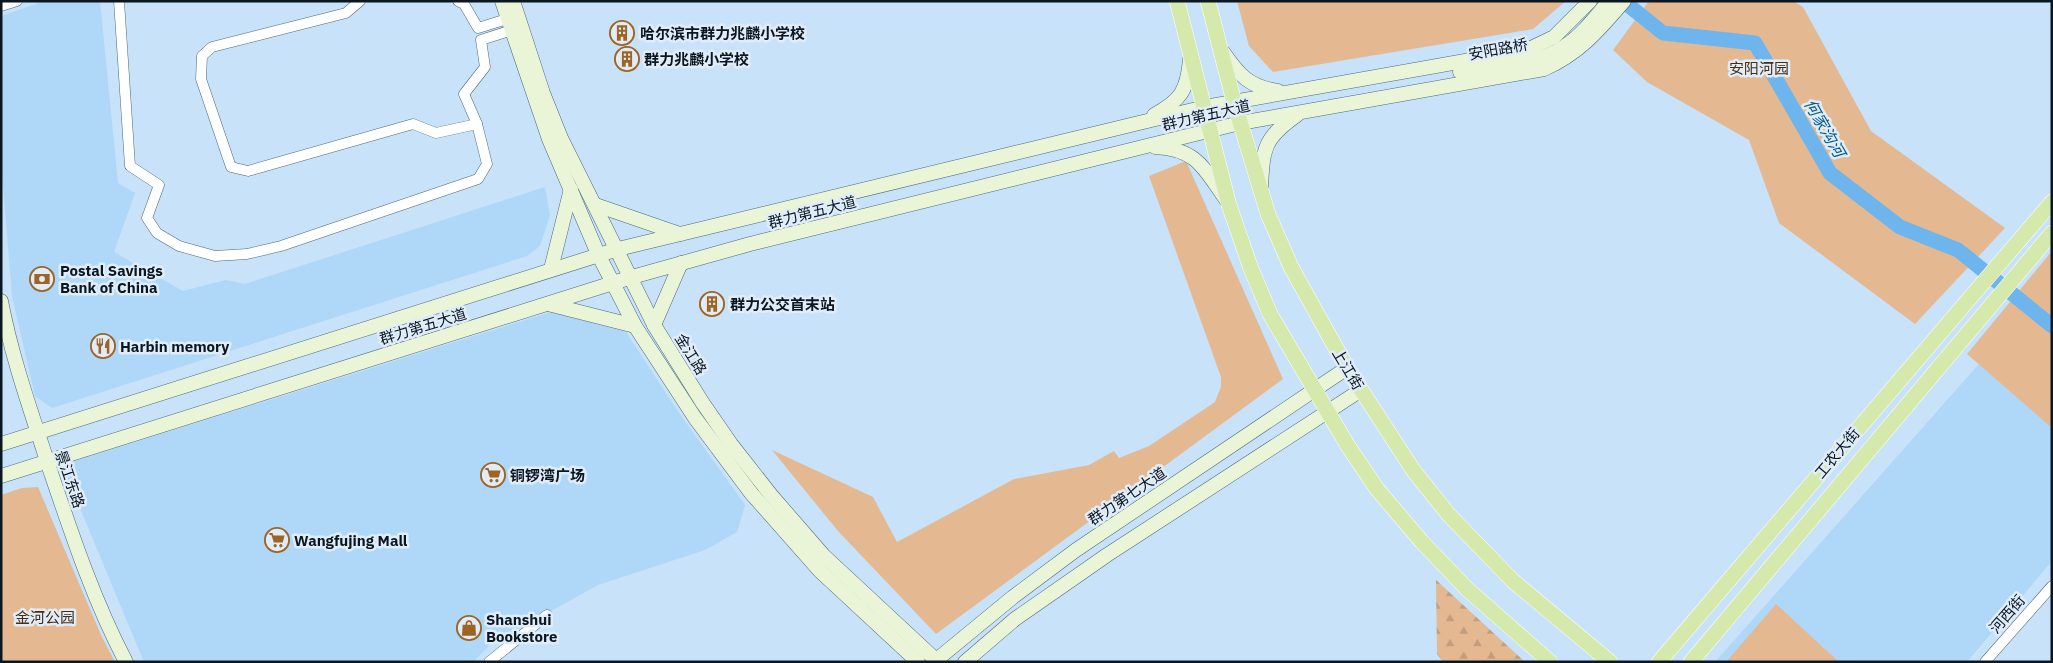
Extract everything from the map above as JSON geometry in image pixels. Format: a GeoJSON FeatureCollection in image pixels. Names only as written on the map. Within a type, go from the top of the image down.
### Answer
{"type":"FeatureCollection","features":[{"type":"Feature","properties":{"kind":"main road","name":"金江路"},"geometry":{"type":"LineString","coordinates":[[502,1],[549,139],[598,254],[635,326],[695,418],[751,493],[820,570],[918,662]]}},
{"type":"Feature","properties":{"kind":"main road","name":"金江路"},"geometry":{"type":"LineString","coordinates":[[514,1],[543,93],[561,138],[632,277],[654,325],[712,416],[771,495],[824,556],[936,661]]}},
{"type":"Feature","properties":{"kind":"main road"},"geometry":{"type":"LineString","coordinates":[[1177,1],[1229,205],[1250,266],[1270,314],[1314,390],[1377,489],[1422,542],[1468,589],[1550,662]]}},
{"type":"Feature","properties":{"kind":"main road","name":"上江街"},"geometry":{"type":"LineString","coordinates":[[1208,1],[1234,102],[1268,214],[1291,268],[1347,368],[1412,470],[1449,515],[1513,581],[1610,662]]}},
{"type":"Feature","properties":{"kind":"main road","name":"群力第五大道"},"geometry":{"type":"LineString","coordinates":[[1,444],[598,254],[1205,107],[1527,50],[1554,37],[1590,1]]}},
{"type":"Feature","properties":{"kind":"main road","name":"安阳路桥"},"geometry":{"type":"LineString","coordinates":[[1319,86],[1372,86],[1524,62],[1550,54],[1566,45],[1609,1]]}},
{"type":"Feature","properties":{"kind":"main road","name":"群力第五大道"},"geometry":{"type":"LineString","coordinates":[[1,476],[632,277],[750,244],[1240,123],[1544,69],[1571,56],[1595,34],[1624,1]]}},
{"type":"Feature","properties":{"kind":"main road"},"geometry":{"type":"LineString","coordinates":[[1220,48],[1235,70],[1250,84],[1268,90],[1286,92]]}},
{"type":"Feature","properties":{"kind":"main road"},"geometry":{"type":"LineString","coordinates":[[1141,122],[1166,108],[1185,91],[1189,76],[1191,52]]}},
{"type":"Feature","properties":{"kind":"main road"},"geometry":{"type":"LineString","coordinates":[[1261,190],[1262,162],[1268,140],[1281,126],[1302,112]]}},
{"type":"Feature","properties":{"kind":"main road"},"geometry":{"type":"LineString","coordinates":[[1142,147],[1171,148],[1185,152],[1196,159],[1229,205]]}},
{"type":"Feature","properties":{"kind":"main road"},"geometry":{"type":"LineString","coordinates":[[551,269],[571,189]]}},
{"type":"Feature","properties":{"kind":"main road","name":"工农大街"},"geometry":{"type":"LineString","coordinates":[[1659,662],[2052,202]]}},
{"type":"Feature","properties":{"kind":"main road"},"geometry":{"type":"LineString","coordinates":[[596,205],[681,234]]}},
{"type":"Feature","properties":{"kind":"main road","name":"工农大街"},"geometry":{"type":"LineString","coordinates":[[1691,662],[2052,233]]}},
{"type":"Feature","properties":{"kind":"main road"},"geometry":{"type":"LineString","coordinates":[[654,325],[681,263]]}},
{"type":"Feature","properties":{"kind":"main road","name":"景江东路"},"geometry":{"type":"LineString","coordinates":[[1,301],[22,386],[74,541],[126,662]]}},
{"type":"Feature","properties":{"kind":"main road"},"geometry":{"type":"LineString","coordinates":[[548,304],[635,326]]}},
{"type":"Feature","properties":{"kind":"main road","name":"群力第七大道"},"geometry":{"type":"LineString","coordinates":[[936,661],[1013,597],[1076,550],[1347,368]]}},
{"type":"Feature","properties":{"kind":"main road"},"geometry":{"type":"LineString","coordinates":[[965,662],[1015,619],[1107,555],[1361,390]]}},
{"type":"Feature","properties":{"kind":"street"},"geometry":{"type":"LineString","coordinates":[[1,6],[17,1]]}},
{"type":"Feature","properties":{"kind":"street"},"geometry":{"type":"LineString","coordinates":[[119,1],[130,166],[159,185],[147,218],[157,233],[179,246],[215,256],[247,254],[280,246],[478,179],[487,164],[478,124],[464,94],[485,67],[481,40],[510,24]]}},
{"type":"Feature","properties":{"kind":"street"},"geometry":{"type":"LineString","coordinates":[[360,1],[346,13],[212,47],[202,56],[202,79],[231,168],[248,171],[413,124],[436,133],[478,124]]}},
{"type":"Feature","properties":{"kind":"street"},"geometry":{"type":"LineString","coordinates":[[458,1],[464,4],[478,28],[510,24]]}},
{"type":"Feature","properties":{"kind":"street","name":"河西街"},"geometry":{"type":"LineString","coordinates":[[1985,662],[2052,586]]}},
{"type":"Feature","properties":{"kind":"street"},"geometry":{"type":"LineString","coordinates":[[489,662],[547,616]]}},
{"type":"Feature","properties":{"kind":"shaded area"},"geometry":{"type":"Polygon","coordinates":[[[44,1],[100,1],[118,183],[135,193],[114,252],[183,291],[226,280],[245,284],[545,187],[550,215],[540,246],[527,256],[52,408],[35,396],[12,296],[1,161],[1,16],[44,1]]]}},
{"type":"Feature","properties":{"kind":"shaded area"},"geometry":{"type":"Polygon","coordinates":[[[551,312],[626,332],[679,413],[745,505],[737,532],[705,550],[598,585],[491,644],[473,662],[144,662],[62,465],[551,312]]]}},
{"type":"Feature","properties":{"kind":"shaded area"},"geometry":{"type":"Polygon","coordinates":[[[1979,364],[2052,425],[2052,561],[1967,662],[1715,662],[1979,364]]]}},
{"type":"Feature","properties":{"kind":"green space"},"geometry":{"type":"Polygon","coordinates":[[[1237,1],[1566,1],[1533,29],[1273,72],[1249,46],[1237,1]]]}},
{"type":"Feature","properties":{"kind":"green space","name":"安阳河园"},"geometry":{"type":"Polygon","coordinates":[[[1649,1],[1793,1],[1803,7],[1871,131],[2005,228],[1915,324],[1779,223],[1749,140],[1647,82],[1613,50],[1649,1]]]}},
{"type":"Feature","properties":{"kind":"green space"},"geometry":{"type":"Polygon","coordinates":[[[1186,161],[1283,379],[936,634],[838,531],[772,450],[873,497],[897,542],[1014,479],[1089,465],[1114,451],[1119,458],[1149,446],[1215,402],[1221,387],[1221,377],[1149,176],[1186,161]]]}},
{"type":"Feature","properties":{"kind":"green space"},"geometry":{"type":"Polygon","coordinates":[[[2052,251],[2052,428],[1967,354],[2052,251]]]}},
{"type":"Feature","properties":{"kind":"green space","name":"金河公园"},"geometry":{"type":"Polygon","coordinates":[[[38,487],[101,635],[115,662],[1,662],[1,495],[22,488],[38,487]]]}},
{"type":"Feature","properties":{"kind":"green space"},"geometry":{"type":"Polygon","coordinates":[[[1436,580],[1525,662],[1443,662],[1437,654],[1436,580]]]}},
{"type":"Feature","properties":{"kind":"green space"},"geometry":{"type":"Polygon","coordinates":[[[1776,604],[1839,662],[1726,662],[1776,604]]]}},
{"type":"Feature","properties":{"kind":"waterway","name":"何家沟河"},"geometry":{"type":"LineString","coordinates":[[1623,1],[1663,33],[1755,43],[1830,173],[1900,227],[1958,250],[2052,326]]}},
{"type":"Feature","properties":{"kind":"place","name":"哈尔滨市群力兆麟小学校"},"geometry":{"type":"Point","coordinates":[622,33]}},
{"type":"Feature","properties":{"kind":"place","name":"群力兆麟小学校"},"geometry":{"type":"Point","coordinates":[627,59]}},
{"type":"Feature","properties":{"kind":"place","name":"Postal Savings Bank of China"},"geometry":{"type":"Point","coordinates":[42,279]}},
{"type":"Feature","properties":{"kind":"place","name":"群力公交首末站"},"geometry":{"type":"Point","coordinates":[712,304]}},
{"type":"Feature","properties":{"kind":"place","name":"Harbin memory"},"geometry":{"type":"Point","coordinates":[103,346]}},
{"type":"Feature","properties":{"kind":"place","name":"铜锣湾广场"},"geometry":{"type":"Point","coordinates":[493,475]}},
{"type":"Feature","properties":{"kind":"place","name":"Wangfujing Mall"},"geometry":{"type":"Point","coordinates":[277,540]}},
{"type":"Feature","properties":{"kind":"place","name":"Shanshui Bookstore"},"geometry":{"type":"Point","coordinates":[469,628]}}]}
